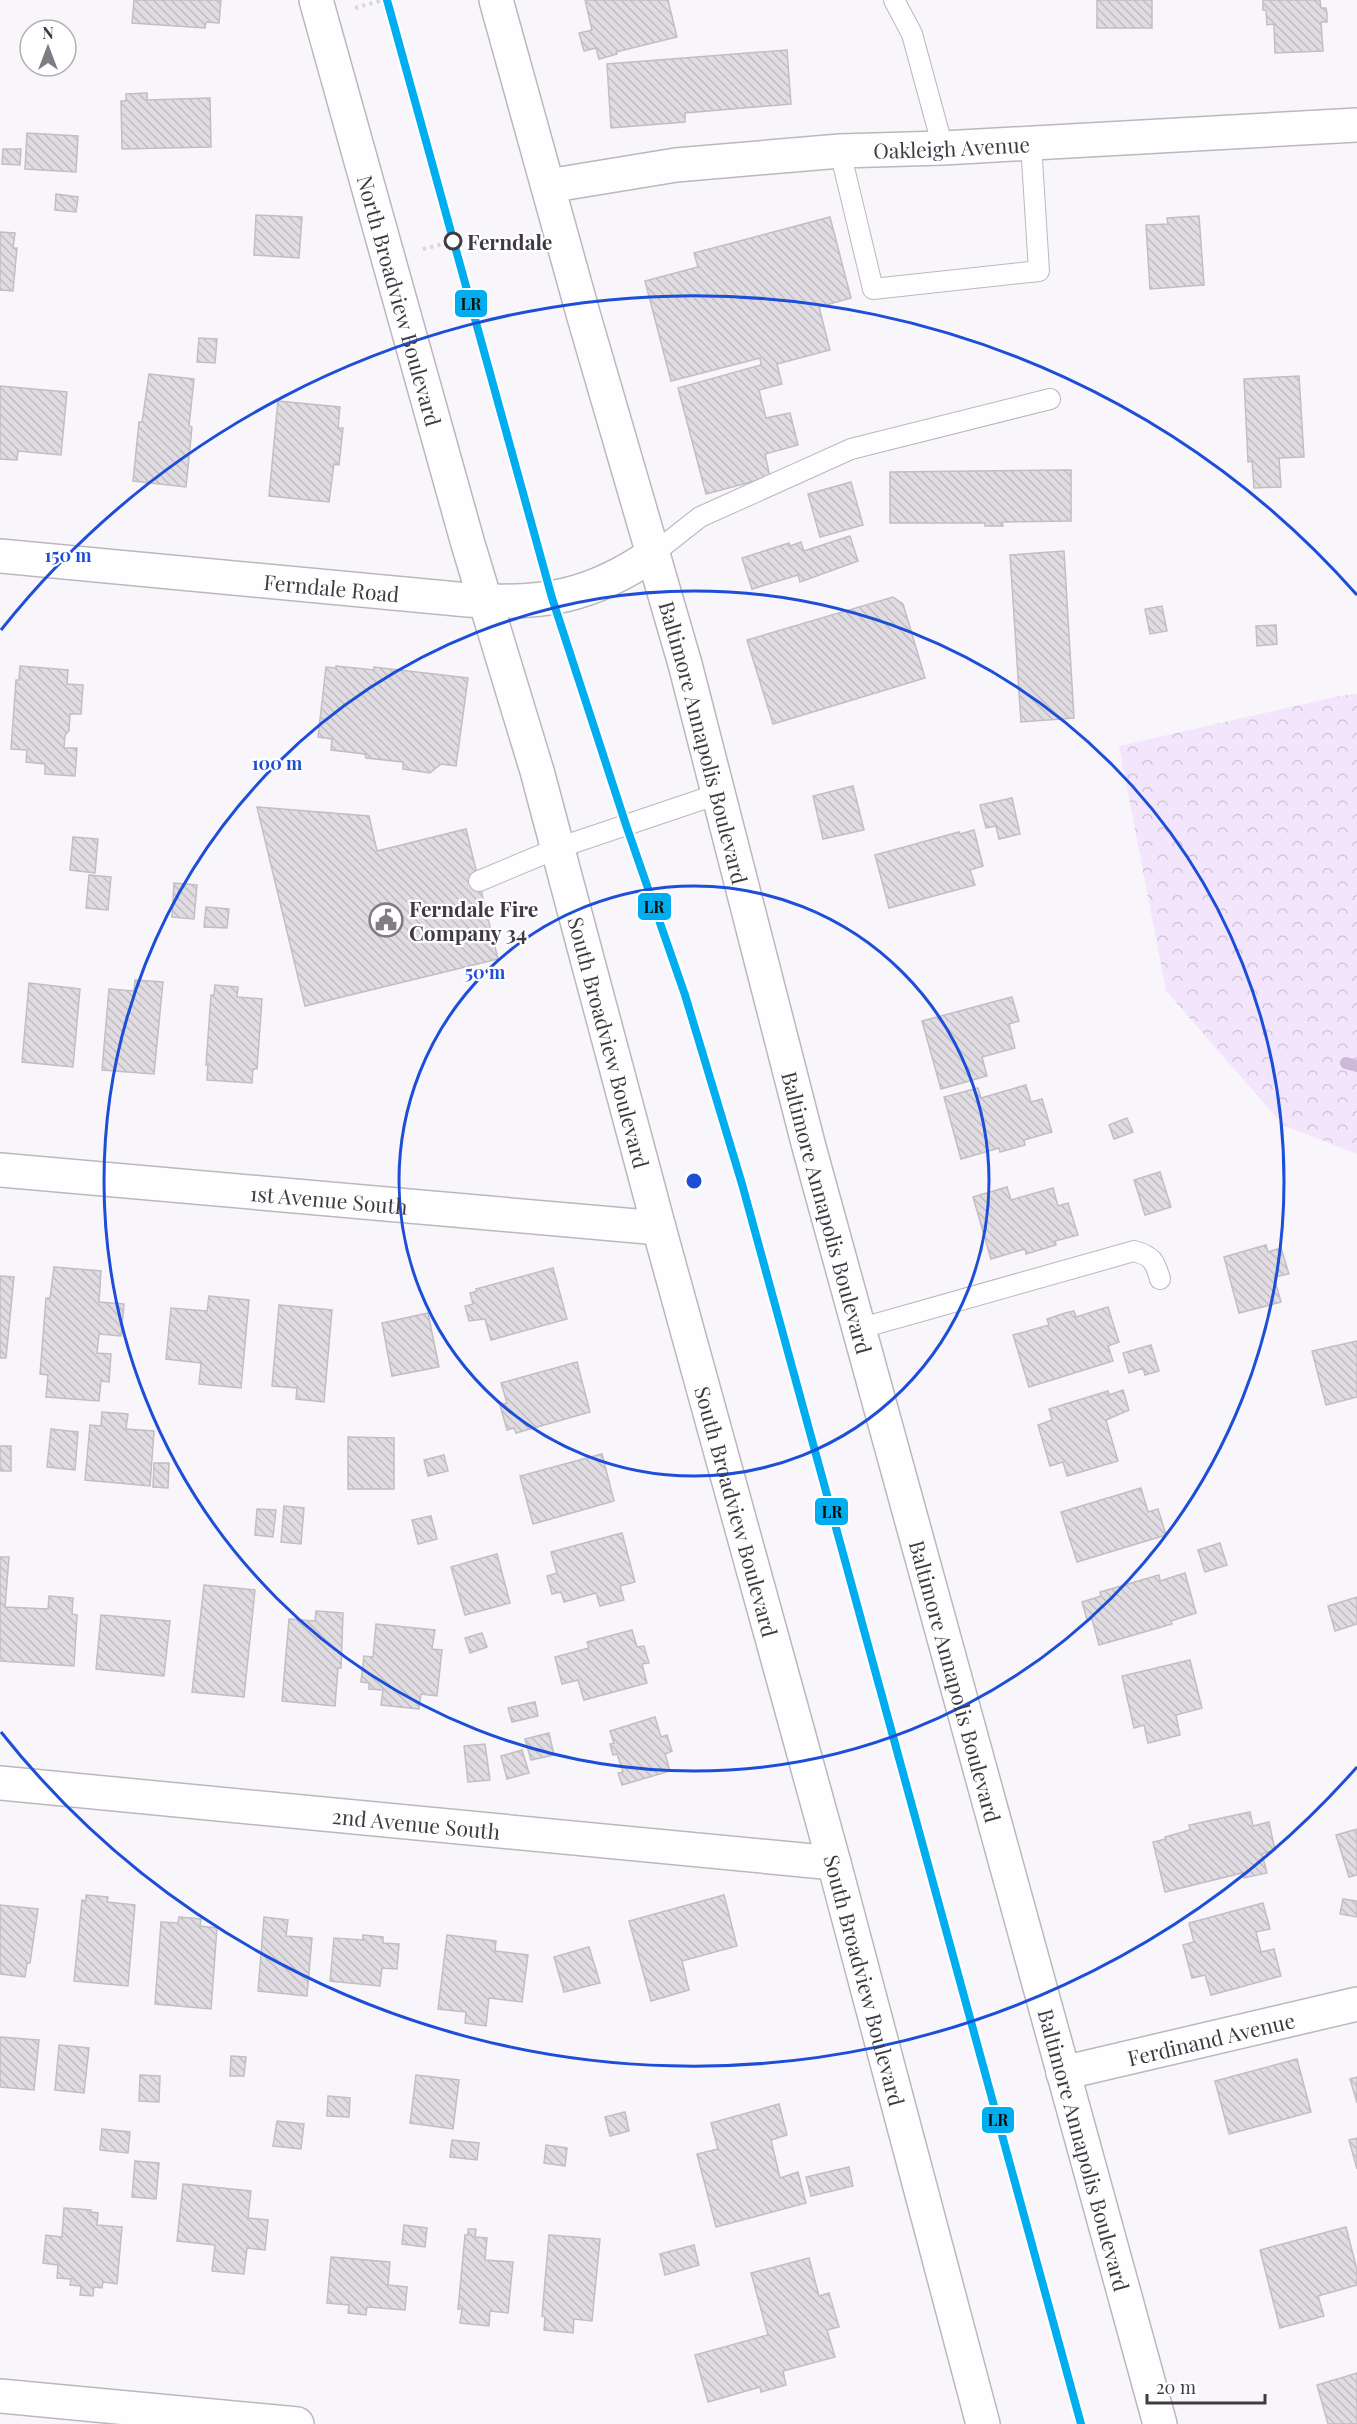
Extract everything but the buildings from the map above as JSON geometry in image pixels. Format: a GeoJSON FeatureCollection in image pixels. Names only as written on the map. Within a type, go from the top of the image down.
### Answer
{"type":"FeatureCollection","features":[{"type":"Feature","properties":{"kind":"street","name":"North Broadview Boulevard"},"geometry":{"type":"LineString","coordinates":[[316,0],[486,601]]}},
{"type":"Feature","properties":{"kind":"street","name":"Baltimore Annapolis Boulevard"},"geometry":{"type":"LineString","coordinates":[[496,0],[685,664],[808,1147],[1160,2424]]}},
{"type":"Feature","properties":{"kind":"street","name":"Oakleigh Avenue"},"geometry":{"type":"LineString","coordinates":[[548,186],[675,165],[840,151],[943,148],[1357,125]]}},
{"type":"Feature","properties":{"kind":"street","name":"Ferndale Road"},"geometry":{"type":"LineString","coordinates":[[0,556],[486,601],[533,601],[584,591],[612,580],[653,554]]}},
{"type":"Feature","properties":{"kind":"street","name":"South Broadview Boulevard"},"geometry":{"type":"LineString","coordinates":[[486,601],[558,848],[659,1228],[834,1863],[983,2424]]}},
{"type":"Feature","properties":{"kind":"street","name":"1st Avenue South"},"geometry":{"type":"LineString","coordinates":[[0,1170],[659,1228]]}},
{"type":"Feature","properties":{"kind":"street","name":"2nd Avenue South"},"geometry":{"type":"LineString","coordinates":[[0,1783],[834,1863]]}},
{"type":"Feature","properties":{"kind":"street","name":"Ferdinand Avenue"},"geometry":{"type":"LineString","coordinates":[[1063,2073],[1357,2004]]}},
{"type":"Feature","properties":{"kind":"street"},"geometry":{"type":"LineString","coordinates":[[0,2396],[297,2424]]}},
{"type":"Feature","properties":{"kind":"lane"},"geometry":{"type":"LineString","coordinates":[[894,0],[912,33],[943,148]]}},
{"type":"Feature","properties":{"kind":"lane"},"geometry":{"type":"LineString","coordinates":[[840,151],[873,290],[1039,271],[1031,143]]}},
{"type":"Feature","properties":{"kind":"lane"},"geometry":{"type":"LineString","coordinates":[[653,554],[708,513],[851,449],[1050,399]]}},
{"type":"Feature","properties":{"kind":"lane"},"geometry":{"type":"LineString","coordinates":[[479,881],[558,848],[718,794]]}},
{"type":"Feature","properties":{"kind":"lane"},"geometry":{"type":"LineString","coordinates":[[858,1329],[1134,1251],[1148,1255],[1155,1262],[1160,1279]]}},
{"type":"Feature","properties":{"kind":"path"},"geometry":{"type":"LineString","coordinates":[[388,259],[475,236]]}},
{"type":"Feature","properties":{"kind":"green space"},"geometry":{"type":"Polygon","coordinates":[[[1357,694],[1357,1154],[1283,1125],[1166,991],[1119,746],[1357,694]]]}},
{"type":"Feature","properties":{"kind":"waterway"},"geometry":{"type":"LineString","coordinates":[[1346,1063],[1357,1066]]}},
{"type":"Feature","properties":{"kind":"transit line","name":"LR"},"geometry":{"type":"LineString","coordinates":[[387,0],[552,598],[626,825],[685,995],[742,1184],[1081,2424]]}},
{"type":"Feature","properties":{"kind":"place","name":"Ferndale"},"geometry":{"type":"Point","coordinates":[453,241]}},
{"type":"Feature","properties":{"kind":"place","name":"Ferndale Fire Company 34"},"geometry":{"type":"Point","coordinates":[386,920]}}]}
